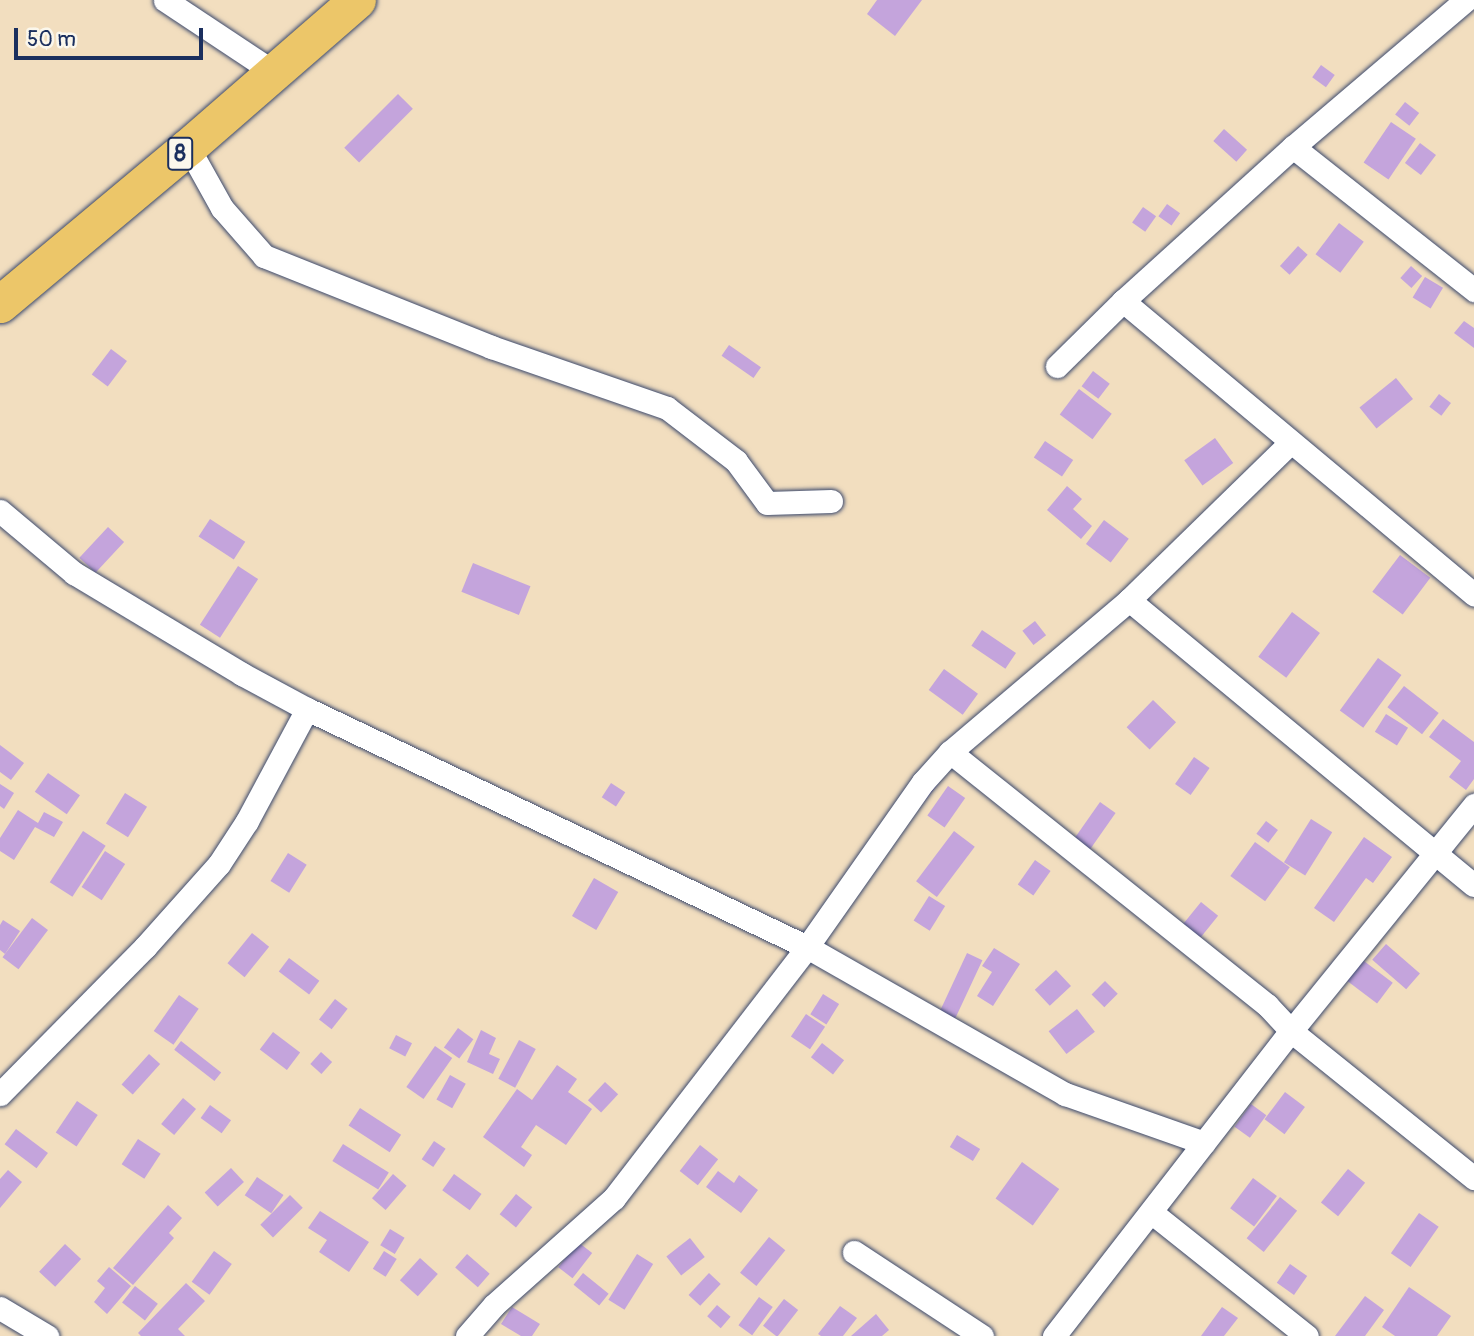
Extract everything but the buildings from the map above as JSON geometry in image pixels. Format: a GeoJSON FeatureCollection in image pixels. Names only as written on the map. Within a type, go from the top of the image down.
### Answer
{"type":"FeatureCollection","features":[{"type":"Feature","properties":{"kind":"main road","name":"8"},"geometry":{"type":"LineString","coordinates":[[0,304],[188,147],[356,0]]}},
{"type":"Feature","properties":{"kind":"street"},"geometry":{"type":"LineString","coordinates":[[165,0],[272,71]]}},
{"type":"Feature","properties":{"kind":"street"},"geometry":{"type":"LineString","coordinates":[[1057,366],[1122,301],[1293,147],[1466,0]]}},
{"type":"Feature","properties":{"kind":"street"},"geometry":{"type":"LineString","coordinates":[[188,147],[222,208],[264,256],[491,347],[667,408],[736,461],[767,503],[831,501]]}},
{"type":"Feature","properties":{"kind":"street"},"geometry":{"type":"LineString","coordinates":[[1293,147],[1474,290]]}},
{"type":"Feature","properties":{"kind":"street"},"geometry":{"type":"LineString","coordinates":[[1122,301],[1474,595]]}},
{"type":"Feature","properties":{"kind":"street"},"geometry":{"type":"LineString","coordinates":[[467,1336],[494,1305],[614,1198],[807,947],[923,782],[950,752],[1129,600],[1291,442]]}},
{"type":"Feature","properties":{"kind":"street"},"geometry":{"type":"LineString","coordinates":[[0,512],[74,573],[307,709],[807,947],[1065,1094],[1204,1143]]}},
{"type":"Feature","properties":{"kind":"street"},"geometry":{"type":"LineString","coordinates":[[1129,600],[1474,884]]}},
{"type":"Feature","properties":{"kind":"street"},"geometry":{"type":"LineString","coordinates":[[0,1094],[145,947],[219,864],[247,821],[307,709]]}},
{"type":"Feature","properties":{"kind":"street"},"geometry":{"type":"LineString","coordinates":[[950,752],[1267,1005],[1291,1031],[1474,1178]]}},
{"type":"Feature","properties":{"kind":"street"},"geometry":{"type":"LineString","coordinates":[[1054,1336],[1291,1031],[1474,805]]}},
{"type":"Feature","properties":{"kind":"street"},"geometry":{"type":"LineString","coordinates":[[1151,1212],[1307,1336]]}},
{"type":"Feature","properties":{"kind":"street"},"geometry":{"type":"LineString","coordinates":[[853,1252],[982,1336]]}},
{"type":"Feature","properties":{"kind":"street"},"geometry":{"type":"LineString","coordinates":[[0,1308],[47,1336]]}}]}
